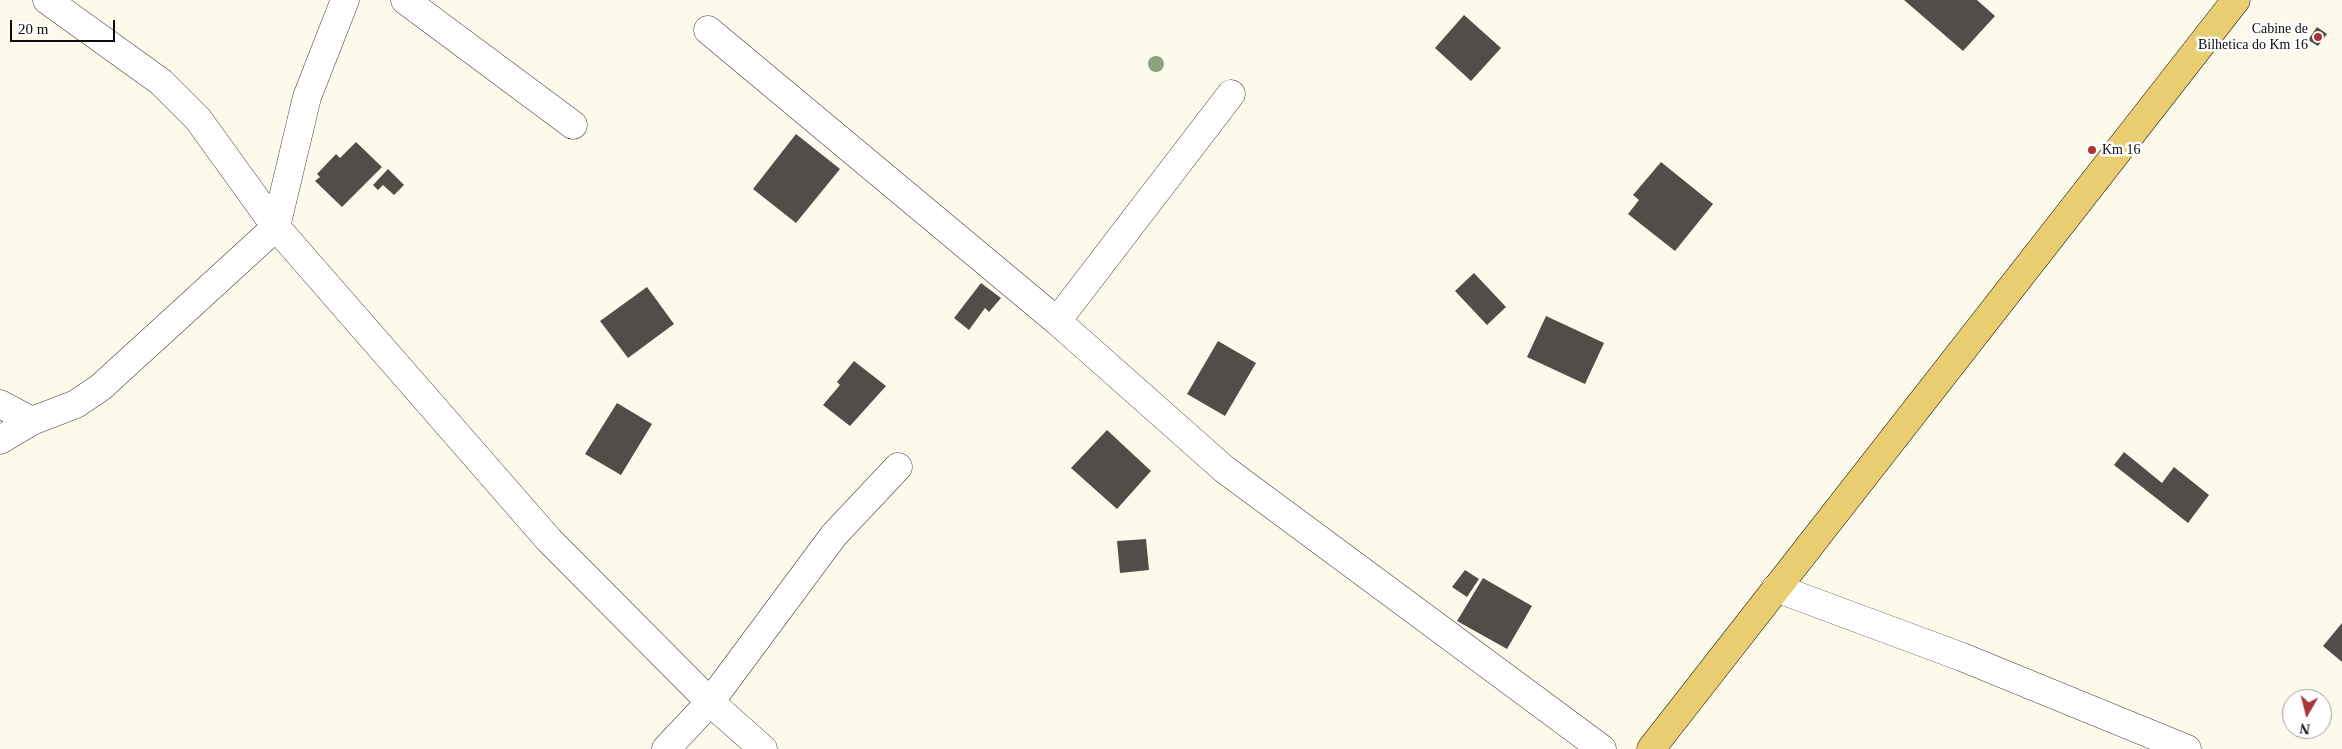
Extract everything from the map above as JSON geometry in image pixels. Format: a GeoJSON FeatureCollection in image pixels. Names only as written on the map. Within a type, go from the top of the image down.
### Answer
{"type":"FeatureCollection","features":[{"type":"Feature","properties":{"kind":"main road"},"geometry":{"type":"LineString","coordinates":[[1651,749],[2231,2]]}},
{"type":"Feature","properties":{"kind":"street"},"geometry":{"type":"LineString","coordinates":[[48,0],[168,88],[198,119],[276,227],[549,540],[710,702],[763,749]]}},
{"type":"Feature","properties":{"kind":"street"},"geometry":{"type":"LineString","coordinates":[[0,440],[32,421],[76,404],[102,387],[276,227],[307,98],[345,0]]}},
{"type":"Feature","properties":{"kind":"street"},"geometry":{"type":"LineString","coordinates":[[405,0],[573,125]]}},
{"type":"Feature","properties":{"kind":"street"},"geometry":{"type":"LineString","coordinates":[[708,30],[1057,321],[1224,469],[1602,749]]}},
{"type":"Feature","properties":{"kind":"street"},"geometry":{"type":"LineString","coordinates":[[1057,321],[1231,94]]}},
{"type":"Feature","properties":{"kind":"street"},"geometry":{"type":"LineString","coordinates":[[0,404],[32,421]]}},
{"type":"Feature","properties":{"kind":"street"},"geometry":{"type":"LineString","coordinates":[[666,749],[710,702],[834,535],[898,467]]}},
{"type":"Feature","properties":{"kind":"street"},"geometry":{"type":"LineString","coordinates":[[1776,588],[1962,657],[2187,749]]}},
{"type":"Feature","properties":{"kind":"building"},"geometry":{"type":"Polygon","coordinates":[[[1904,0],[1977,0],[1995,16],[1963,51],[1904,0]]]}},
{"type":"Feature","properties":{"kind":"building"},"geometry":{"type":"Polygon","coordinates":[[[1464,15],[1501,48],[1471,81],[1435,48],[1464,15]]]}},
{"type":"Feature","properties":{"kind":"building","name":"Cabine de Bilhetica do Km 16"},"geometry":{"type":"Polygon","coordinates":[[[2317,27],[2327,34],[2318,46],[2308,40],[2317,27]]]}},
{"type":"Feature","properties":{"kind":"building"},"geometry":{"type":"Polygon","coordinates":[[[796,134],[840,169],[796,223],[753,189],[796,134]]]}},
{"type":"Feature","properties":{"kind":"building"},"geometry":{"type":"Polygon","coordinates":[[[356,142],[382,167],[342,207],[315,181],[320,177],[317,174],[336,154],[340,158],[356,142]]]}},
{"type":"Feature","properties":{"kind":"building"},"geometry":{"type":"Polygon","coordinates":[[[1661,162],[1713,204],[1675,251],[1628,214],[1639,200],[1633,195],[1661,162]]]}},
{"type":"Feature","properties":{"kind":"building"},"geometry":{"type":"Polygon","coordinates":[[[388,169],[404,185],[394,195],[383,185],[378,190],[373,185],[388,169]]]}},
{"type":"Feature","properties":{"kind":"building"},"geometry":{"type":"Polygon","coordinates":[[[1474,273],[1506,307],[1487,325],[1455,291],[1474,273]]]}},
{"type":"Feature","properties":{"kind":"building"},"geometry":{"type":"Polygon","coordinates":[[[981,283],[1001,298],[989,312],[985,308],[969,330],[954,318],[981,283]]]}},
{"type":"Feature","properties":{"kind":"building"},"geometry":{"type":"Polygon","coordinates":[[[647,287],[674,324],[628,358],[600,321],[647,287]]]}},
{"type":"Feature","properties":{"kind":"building"},"geometry":{"type":"Polygon","coordinates":[[[1546,316],[1604,343],[1585,384],[1527,357],[1546,316]]]}},
{"type":"Feature","properties":{"kind":"building"},"geometry":{"type":"Polygon","coordinates":[[[1218,341],[1256,363],[1225,416],[1187,394],[1218,341]]]}},
{"type":"Feature","properties":{"kind":"building"},"geometry":{"type":"Polygon","coordinates":[[[854,361],[886,386],[850,426],[823,405],[840,385],[837,382],[854,361]]]}},
{"type":"Feature","properties":{"kind":"building"},"geometry":{"type":"Polygon","coordinates":[[[617,403],[652,424],[621,475],[585,454],[617,403]]]}},
{"type":"Feature","properties":{"kind":"building"},"geometry":{"type":"Polygon","coordinates":[[[1107,430],[1151,471],[1117,509],[1071,468],[1107,430]]]}},
{"type":"Feature","properties":{"kind":"building"},"geometry":{"type":"Polygon","coordinates":[[[2124,452],[2162,483],[2174,467],[2209,495],[2188,523],[2114,465],[2124,452]]]}},
{"type":"Feature","properties":{"kind":"building"},"geometry":{"type":"Polygon","coordinates":[[[1146,539],[1149,570],[1120,573],[1117,541],[1146,539]]]}},
{"type":"Feature","properties":{"kind":"building"},"geometry":{"type":"Polygon","coordinates":[[[1465,570],[1479,579],[1467,597],[1452,587],[1465,570]]]}},
{"type":"Feature","properties":{"kind":"building"},"geometry":{"type":"Polygon","coordinates":[[[1483,578],[1532,606],[1507,649],[1457,621],[1483,578]]]}},
{"type":"Feature","properties":{"kind":"building"},"geometry":{"type":"Polygon","coordinates":[[[2342,623],[2342,662],[2323,646],[2342,623]]]}},
{"type":"Feature","properties":{"kind":"place","name":"Cabine de Bilhetica do Km 16"},"geometry":{"type":"Point","coordinates":[2318,37]}},
{"type":"Feature","properties":{"kind":"place","name":"Km 16"},"geometry":{"type":"Point","coordinates":[2092,150]}}]}
